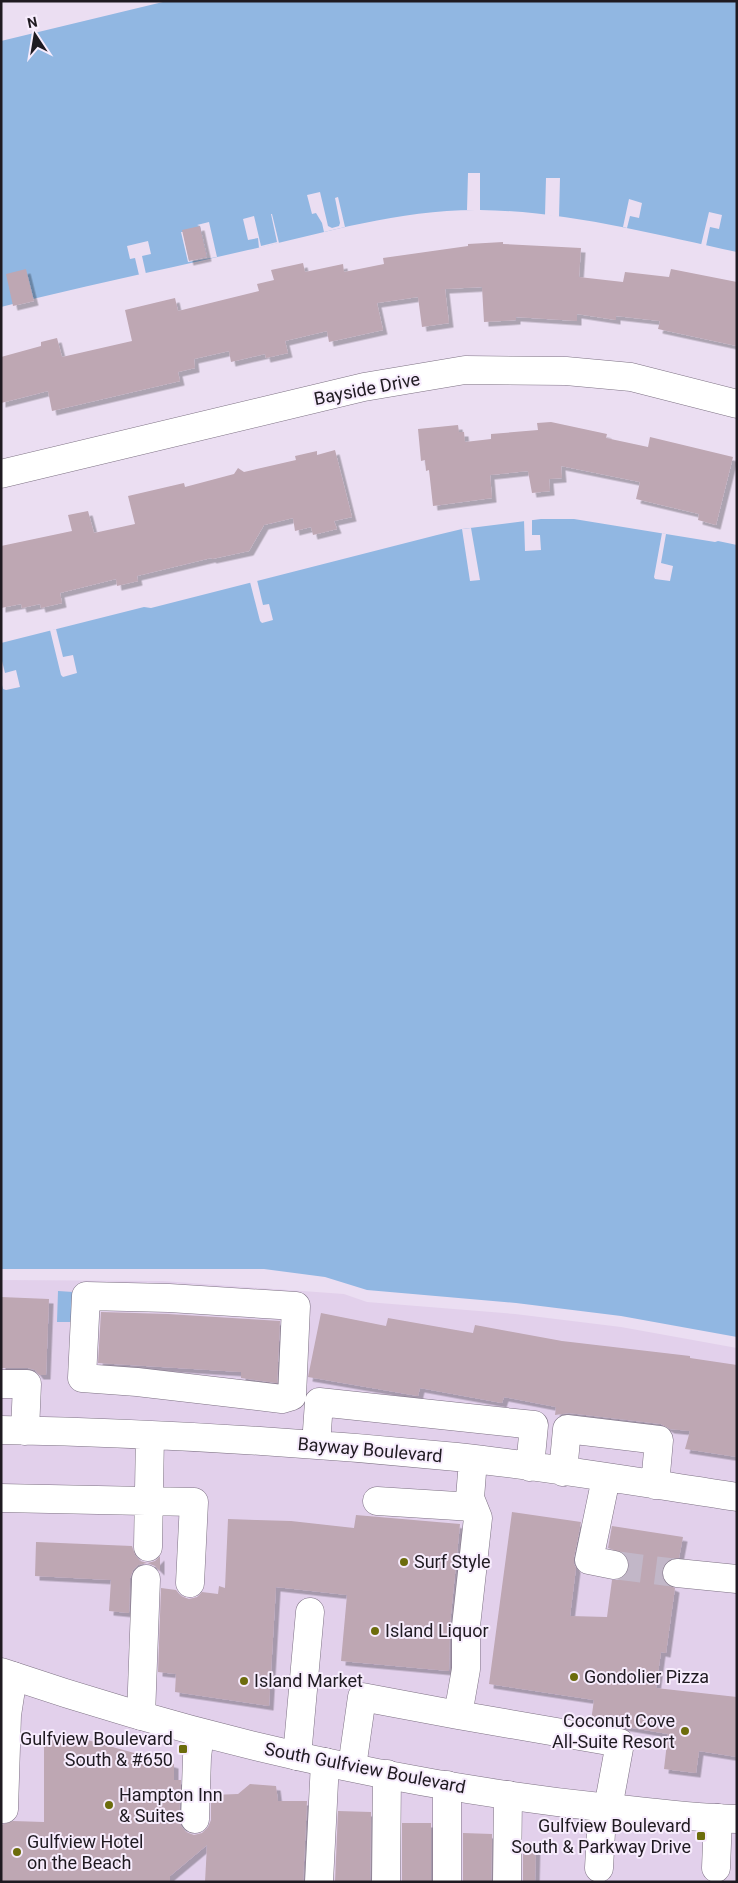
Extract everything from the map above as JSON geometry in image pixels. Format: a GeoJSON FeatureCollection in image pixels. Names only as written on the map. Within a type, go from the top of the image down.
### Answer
{"type":"FeatureCollection","features":[{"type":"Feature","properties":{"kind":"street","name":"Bayside Drive"},"geometry":{"type":"LineString","coordinates":[[1,474],[117,448],[364,387],[465,370],[566,371],[631,377],[737,404]]}},
{"type":"Feature","properties":{"kind":"street"},"geometry":{"type":"LineString","coordinates":[[86,1296],[168,1298],[296,1306],[292,1396],[282,1399],[136,1382],[82,1378],[86,1296]]}},
{"type":"Feature","properties":{"kind":"street"},"geometry":{"type":"LineString","coordinates":[[1,1384],[27,1384],[13,1431]]}},
{"type":"Feature","properties":{"kind":"street"},"geometry":{"type":"LineString","coordinates":[[280,1442],[282,1399]]}},
{"type":"Feature","properties":{"kind":"street"},"geometry":{"type":"LineString","coordinates":[[316,1445],[319,1402],[534,1425],[530,1467]]}},
{"type":"Feature","properties":{"kind":"street"},"geometry":{"type":"LineString","coordinates":[[563,1472],[567,1429],[659,1440],[655,1485]]}},
{"type":"Feature","properties":{"kind":"street","name":"Bayway Boulevard"},"geometry":{"type":"LineString","coordinates":[[13,1431],[150,1435],[316,1445],[530,1467],[737,1497]]}},
{"type":"Feature","properties":{"kind":"street"},"geometry":{"type":"LineString","coordinates":[[148,1547],[150,1435]]}},
{"type":"Feature","properties":{"kind":"street"},"geometry":{"type":"LineString","coordinates":[[458,1715],[466,1669],[466,1626],[478,1518],[470,1498],[473,1460]]}},
{"type":"Feature","properties":{"kind":"street"},"geometry":{"type":"LineString","coordinates":[[606,1478],[589,1560],[614,1565]]}},
{"type":"Feature","properties":{"kind":"street"},"geometry":{"type":"LineString","coordinates":[[1,1498],[194,1502],[190,1582]]}},
{"type":"Feature","properties":{"kind":"street"},"geometry":{"type":"LineString","coordinates":[[377,1501],[473,1507]]}},
{"type":"Feature","properties":{"kind":"street"},"geometry":{"type":"LineString","coordinates":[[677,1573],[737,1579]]}},
{"type":"Feature","properties":{"kind":"street"},"geometry":{"type":"LineString","coordinates":[[141,1716],[146,1579]]}},
{"type":"Feature","properties":{"kind":"street"},"geometry":{"type":"LineString","coordinates":[[298,1756],[310,1612]]}},
{"type":"Feature","properties":{"kind":"street"},"geometry":{"type":"LineString","coordinates":[[1,1809],[4,1809],[7,1674]]}},
{"type":"Feature","properties":{"kind":"street","name":"South Gulfview Boulevard"},"geometry":{"type":"LineString","coordinates":[[7,1674],[200,1733],[325,1762],[508,1795],[608,1808],[728,1819]]}},
{"type":"Feature","properties":{"kind":"street"},"geometry":{"type":"LineString","coordinates":[[352,1767],[362,1697],[620,1742],[608,1808],[601,1832],[599,1868]]}},
{"type":"Feature","properties":{"kind":"street"},"geometry":{"type":"LineString","coordinates":[[195,1820],[197,1757],[200,1733]]}},
{"type":"Feature","properties":{"kind":"street"},"geometry":{"type":"LineString","coordinates":[[319,1882],[325,1762]]}},
{"type":"Feature","properties":{"kind":"street"},"geometry":{"type":"LineString","coordinates":[[386,1882],[387,1774]]}},
{"type":"Feature","properties":{"kind":"street"},"geometry":{"type":"LineString","coordinates":[[447,1785],[447,1882]]}},
{"type":"Feature","properties":{"kind":"street"},"geometry":{"type":"LineString","coordinates":[[507,1882],[508,1795]]}},
{"type":"Feature","properties":{"kind":"street"},"geometry":{"type":"LineString","coordinates":[[716,1868],[728,1819]]}},
{"type":"Feature","properties":{"kind":"shaded area"},"geometry":{"type":"Polygon","coordinates":[[[1,1280],[163,1281],[344,1294],[367,1302],[515,1314],[621,1327],[737,1348],[737,1484],[316,1432],[71,1418],[1,1417],[1,1280]]]}},
{"type":"Feature","properties":{"kind":"shaded area"},"geometry":{"type":"Polygon","coordinates":[[[1,1444],[72,1444],[237,1452],[458,1471],[737,1510],[737,1806],[577,1791],[486,1779],[381,1760],[183,1715],[82,1685],[1,1658],[1,1444]]]}},
{"type":"Feature","properties":{"kind":"shaded area"},"geometry":{"type":"Polygon","coordinates":[[[1,1686],[178,1741],[267,1763],[483,1805],[576,1818],[737,1833],[737,1882],[1,1882],[1,1686]]]}},
{"type":"Feature","properties":{"kind":"water"},"geometry":{"type":"Polygon","coordinates":[[[167,1],[737,1],[737,252],[641,231],[545,214],[480,210],[421,213],[362,223],[1,307],[1,41],[167,1]]]}},
{"type":"Feature","properties":{"kind":"water"},"geometry":{"type":"Polygon","coordinates":[[[541,519],[574,519],[737,545],[737,1337],[621,1316],[516,1303],[367,1290],[325,1277],[264,1269],[1,1269],[1,643],[144,607],[151,608],[462,529],[541,519]]]}},
{"type":"Feature","properties":{"kind":"water"},"geometry":{"type":"Polygon","coordinates":[[[58,1291],[73,1292],[72,1322],[57,1322],[58,1291]]]}},
{"type":"Feature","properties":{"kind":"pier"},"geometry":{"type":"Polygon","coordinates":[[[468,173],[480,173],[480,210],[467,210],[468,173]]]}},
{"type":"Feature","properties":{"kind":"pier"},"geometry":{"type":"Polygon","coordinates":[[[546,178],[560,178],[559,217],[545,215],[546,178]]]}},
{"type":"Feature","properties":{"kind":"pier"},"geometry":{"type":"Polygon","coordinates":[[[320,192],[328,226],[332,228],[339,226],[335,198],[338,197],[345,227],[324,232],[322,223],[316,213],[312,214],[307,195],[320,192]]]}},
{"type":"Feature","properties":{"kind":"pier"},"geometry":{"type":"Polygon","coordinates":[[[629,199],[642,203],[639,218],[630,216],[627,228],[623,227],[629,199]]]}},
{"type":"Feature","properties":{"kind":"pier"},"geometry":{"type":"Polygon","coordinates":[[[709,212],[722,215],[719,229],[710,227],[706,246],[701,245],[709,212]]]}},
{"type":"Feature","properties":{"kind":"pier"},"geometry":{"type":"Polygon","coordinates":[[[271,214],[279,243],[259,248],[258,238],[248,240],[243,219],[254,216],[261,246],[277,242],[271,214]]]}},
{"type":"Feature","properties":{"kind":"pier"},"geometry":{"type":"Polygon","coordinates":[[[209,222],[217,257],[188,262],[181,232],[183,232],[189,260],[207,257],[200,226],[197,225],[209,222]]]}},
{"type":"Feature","properties":{"kind":"pier"},"geometry":{"type":"Polygon","coordinates":[[[148,241],[151,254],[142,256],[146,274],[139,275],[135,258],[130,259],[127,246],[148,241]]]}},
{"type":"Feature","properties":{"kind":"pier"},"geometry":{"type":"Polygon","coordinates":[[[524,520],[532,520],[532,535],[540,535],[541,550],[525,551],[524,520]]]}},
{"type":"Feature","properties":{"kind":"pier"},"geometry":{"type":"Polygon","coordinates":[[[471,528],[480,580],[470,581],[462,529],[471,528]]]}},
{"type":"Feature","properties":{"kind":"pier"},"geometry":{"type":"Polygon","coordinates":[[[662,533],[666,534],[661,563],[673,566],[670,581],[655,579],[654,577],[662,533]]]}},
{"type":"Feature","properties":{"kind":"pier"},"geometry":{"type":"Polygon","coordinates":[[[257,580],[263,605],[269,604],[273,620],[262,623],[250,582],[257,580]]]}},
{"type":"Feature","properties":{"kind":"pier"},"geometry":{"type":"Polygon","coordinates":[[[56,629],[63,657],[73,655],[77,673],[63,677],[61,675],[50,630],[56,629]]]}},
{"type":"Feature","properties":{"kind":"pier"},"geometry":{"type":"Polygon","coordinates":[[[1,657],[5,673],[16,670],[20,687],[3,689],[1,657]]]}},
{"type":"Feature","properties":{"kind":"building"},"geometry":{"type":"Polygon","coordinates":[[[200,226],[207,257],[189,261],[182,230],[200,226]]]}},
{"type":"Feature","properties":{"kind":"building"},"geometry":{"type":"Polygon","coordinates":[[[503,242],[503,244],[581,248],[579,277],[623,282],[625,272],[669,277],[671,269],[737,282],[737,346],[658,329],[660,321],[616,316],[616,320],[577,314],[577,321],[516,317],[516,320],[484,322],[482,287],[445,289],[449,323],[422,327],[418,297],[377,303],[383,330],[329,342],[327,331],[285,341],[288,353],[266,358],[265,354],[231,362],[229,351],[194,359],[195,368],[178,372],[180,381],[52,411],[48,391],[1,403],[1,357],[41,346],[41,342],[57,338],[62,357],[132,341],[125,310],[175,298],[178,311],[259,291],[257,284],[274,280],[271,270],[303,263],[305,272],[343,264],[344,272],[384,264],[383,258],[468,246],[468,244],[503,242]]]}},
{"type":"Feature","properties":{"kind":"building"},"geometry":{"type":"Polygon","coordinates":[[[26,269],[34,301],[13,306],[6,274],[26,269]]]}},
{"type":"Feature","properties":{"kind":"building"},"geometry":{"type":"Polygon","coordinates":[[[551,422],[607,434],[606,438],[648,447],[650,437],[733,457],[716,525],[698,520],[699,514],[636,499],[640,482],[561,466],[562,478],[549,479],[550,491],[532,493],[528,471],[490,475],[492,498],[433,506],[429,470],[426,471],[425,460],[421,461],[418,429],[458,425],[459,432],[464,432],[465,442],[491,439],[491,434],[538,430],[537,423],[551,422]]]}},
{"type":"Feature","properties":{"kind":"building"},"geometry":{"type":"Polygon","coordinates":[[[335,450],[352,517],[334,521],[337,529],[313,535],[311,527],[295,531],[293,518],[264,525],[249,551],[137,576],[138,581],[117,586],[116,579],[60,593],[62,603],[41,608],[40,604],[22,608],[21,604],[1,608],[1,546],[72,531],[68,515],[88,511],[94,533],[135,524],[128,496],[184,483],[185,487],[234,474],[238,468],[244,472],[296,460],[295,456],[317,451],[317,455],[335,450]]]}},
{"type":"Feature","properties":{"kind":"building"},"geometry":{"type":"Polygon","coordinates":[[[1,1297],[49,1299],[46,1375],[39,1375],[35,1370],[28,1368],[1,1368],[1,1297]]]}},
{"type":"Feature","properties":{"kind":"building"},"geometry":{"type":"Polygon","coordinates":[[[101,1312],[280,1321],[277,1383],[241,1378],[241,1372],[98,1363],[101,1312]]]}},
{"type":"Feature","properties":{"kind":"building"},"geometry":{"type":"Polygon","coordinates":[[[321,1313],[386,1326],[388,1318],[473,1333],[475,1325],[562,1341],[690,1356],[690,1358],[737,1365],[737,1457],[685,1449],[690,1431],[670,1429],[661,1424],[569,1413],[555,1415],[556,1407],[504,1397],[502,1403],[420,1388],[418,1396],[308,1377],[321,1313]]]}},
{"type":"Feature","properties":{"kind":"building"},"geometry":{"type":"Polygon","coordinates":[[[512,1512],[581,1522],[574,1557],[576,1568],[570,1616],[607,1617],[612,1580],[619,1580],[625,1576],[629,1568],[629,1560],[625,1554],[608,1548],[612,1526],[683,1537],[679,1558],[670,1559],[662,1571],[663,1580],[675,1588],[666,1653],[661,1652],[656,1688],[737,1697],[737,1757],[699,1751],[696,1773],[664,1769],[668,1734],[591,1721],[594,1700],[489,1684],[512,1512]]]}},
{"type":"Feature","properties":{"kind":"building"},"geometry":{"type":"Polygon","coordinates":[[[356,1515],[460,1524],[450,1624],[449,1671],[341,1661],[347,1595],[276,1587],[269,1706],[175,1692],[176,1674],[158,1672],[161,1588],[176,1590],[181,1596],[189,1599],[197,1597],[202,1592],[218,1594],[219,1586],[225,1588],[228,1519],[291,1521],[354,1528],[356,1515]]]}},
{"type":"Feature","properties":{"kind":"building"},"geometry":{"type":"Polygon","coordinates":[[[36,1542],[132,1546],[135,1555],[140,1561],[148,1563],[155,1561],[160,1556],[160,1571],[155,1566],[147,1563],[138,1565],[133,1570],[130,1578],[129,1613],[109,1611],[111,1580],[35,1576],[36,1542]]]}},
{"type":"Feature","properties":{"kind":"building"},"geometry":{"type":"Polygon","coordinates":[[[73,1736],[174,1764],[174,1780],[181,1780],[179,1818],[181,1826],[186,1832],[194,1835],[202,1833],[208,1827],[211,1820],[211,1795],[238,1794],[250,1784],[276,1786],[278,1801],[307,1801],[303,1882],[205,1882],[207,1845],[170,1876],[170,1882],[1,1882],[1,1825],[13,1821],[44,1822],[44,1740],[70,1740],[73,1736]]]}},
{"type":"Feature","properties":{"kind":"building"},"geometry":{"type":"Polygon","coordinates":[[[338,1811],[371,1812],[370,1882],[335,1882],[338,1811]]]}},
{"type":"Feature","properties":{"kind":"building"},"geometry":{"type":"Polygon","coordinates":[[[402,1823],[431,1823],[431,1882],[402,1882],[402,1823]]]}},
{"type":"Feature","properties":{"kind":"building"},"geometry":{"type":"Polygon","coordinates":[[[463,1833],[492,1834],[491,1882],[463,1882],[463,1833]]]}},
{"type":"Feature","properties":{"kind":"building"},"geometry":{"type":"Polygon","coordinates":[[[523,1842],[536,1842],[535,1882],[523,1882],[523,1842]]]}},
{"type":"Feature","properties":{"kind":"tunnel"},"geometry":{"type":"LineString","coordinates":[[614,1565],[677,1573]]}},
{"type":"Feature","properties":{"kind":"place","name":"Surf Style"},"geometry":{"type":"Point","coordinates":[404,1562]}},
{"type":"Feature","properties":{"kind":"place","name":"Island Liquor"},"geometry":{"type":"Point","coordinates":[375,1631]}},
{"type":"Feature","properties":{"kind":"place","name":"Gondolier Pizza"},"geometry":{"type":"Point","coordinates":[574,1677]}},
{"type":"Feature","properties":{"kind":"place","name":"Island Market"},"geometry":{"type":"Point","coordinates":[244,1681]}},
{"type":"Feature","properties":{"kind":"place","name":"Coconut Cove All-Suite Resort"},"geometry":{"type":"Point","coordinates":[685,1731]}},
{"type":"Feature","properties":{"kind":"place","name":"Gulfview Boulevard South & #650"},"geometry":{"type":"Point","coordinates":[183,1749]}},
{"type":"Feature","properties":{"kind":"place","name":"Hampton Inn & Suites"},"geometry":{"type":"Point","coordinates":[109,1805]}},
{"type":"Feature","properties":{"kind":"place","name":"Gulfview Boulevard South & Parkway Drive"},"geometry":{"type":"Point","coordinates":[701,1836]}},
{"type":"Feature","properties":{"kind":"place","name":"Gulfview Hotel on the Beach"},"geometry":{"type":"Point","coordinates":[17,1852]}}]}
